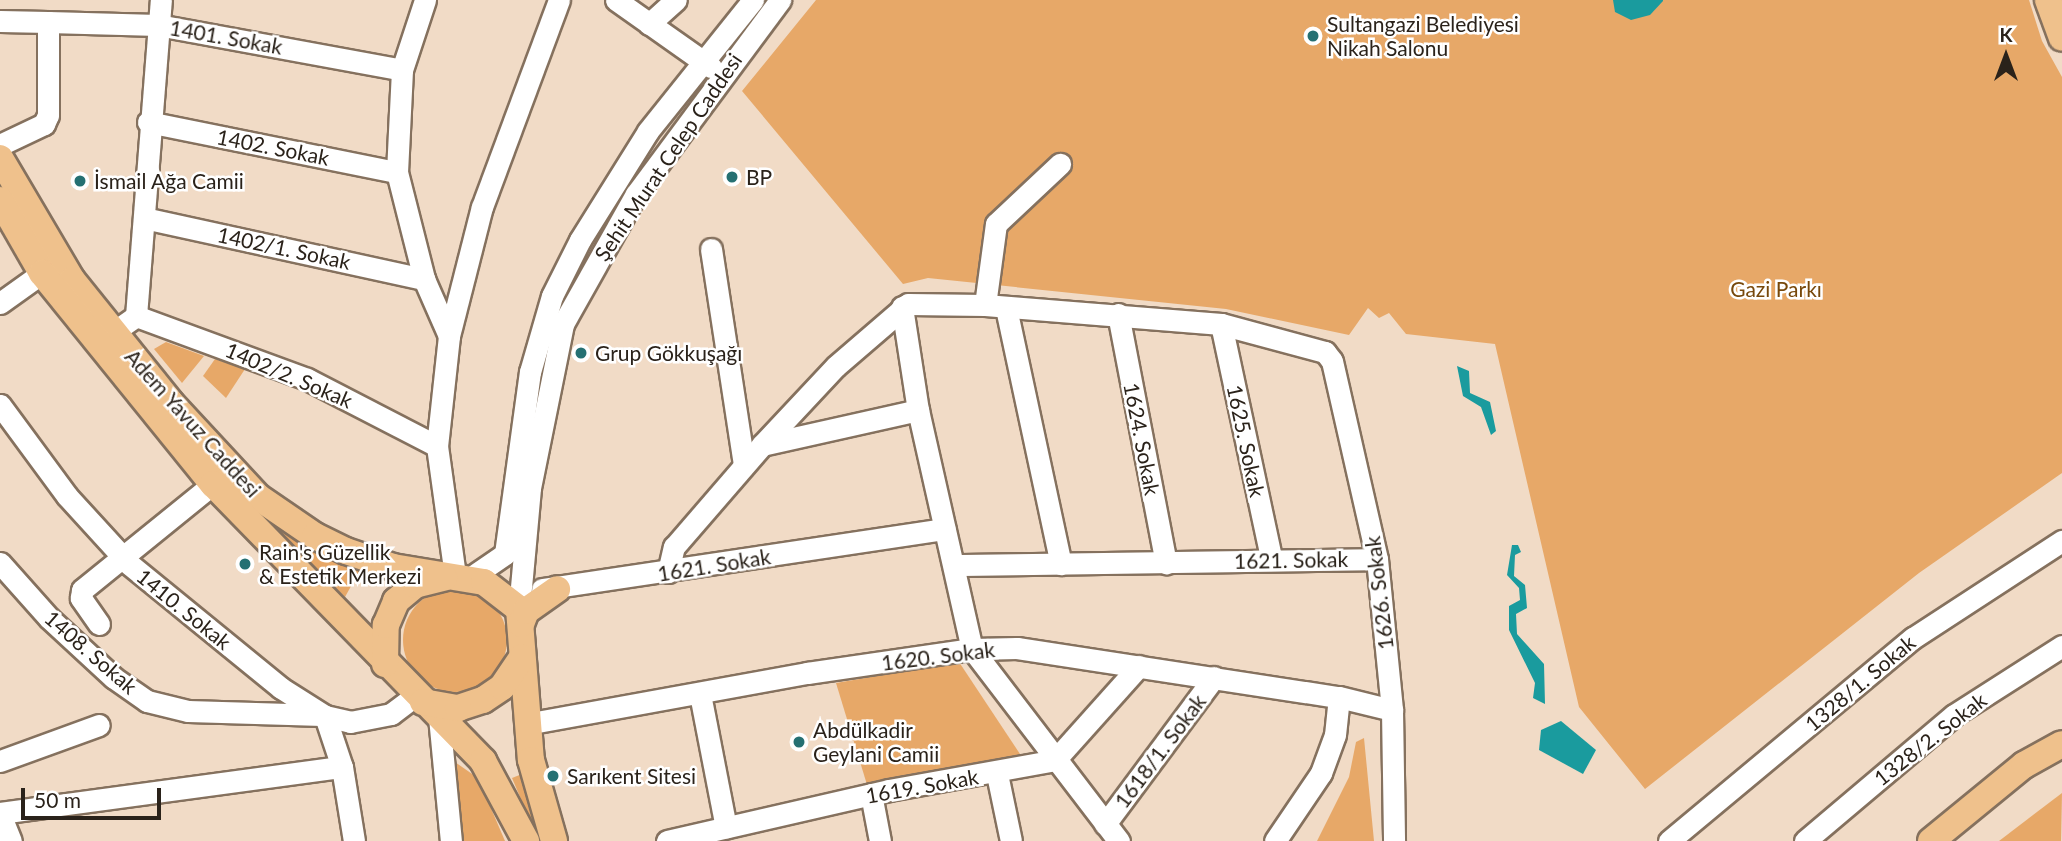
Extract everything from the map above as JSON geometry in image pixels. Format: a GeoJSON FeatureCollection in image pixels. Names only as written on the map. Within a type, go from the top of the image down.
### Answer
{"type":"FeatureCollection","features":[{"type":"Feature","properties":{"kind":"main road"},"geometry":{"type":"LineString","coordinates":[[2048,0],[2062,38]]}},
{"type":"Feature","properties":{"kind":"main road","name":"Adem Yavuz Caddesi"},"geometry":{"type":"LineString","coordinates":[[0,158],[52,251],[113,334],[221,458],[285,517],[364,559],[470,579],[520,608]]}},
{"type":"Feature","properties":{"kind":"main road","name":"Adem Yavuz Caddesi"},"geometry":{"type":"LineString","coordinates":[[0,200],[42,273],[213,484],[492,772],[526,841]]}},
{"type":"Feature","properties":{"kind":"main road"},"geometry":{"type":"LineString","coordinates":[[385,664],[386,625],[396,601],[415,586],[470,579]]}},
{"type":"Feature","properties":{"kind":"main road"},"geometry":{"type":"LineString","coordinates":[[554,841],[526,724],[520,608],[526,611],[557,589]]}},
{"type":"Feature","properties":{"kind":"main road"},"geometry":{"type":"LineString","coordinates":[[426,705],[458,708],[483,700],[502,687],[522,657]]}},
{"type":"Feature","properties":{"kind":"main road"},"geometry":{"type":"LineString","coordinates":[[463,741],[464,727],[484,708],[510,707],[526,724]]}},
{"type":"Feature","properties":{"kind":"main road"},"geometry":{"type":"LineString","coordinates":[[1931,841],[2024,765],[2062,744]]}},
{"type":"Feature","properties":{"kind":"street"},"geometry":{"type":"LineString","coordinates":[[113,334],[136,316],[148,122],[161,0]]}},
{"type":"Feature","properties":{"kind":"street"},"geometry":{"type":"LineString","coordinates":[[425,0],[402,70],[397,172],[424,279],[449,336]]}},
{"type":"Feature","properties":{"kind":"street"},"geometry":{"type":"LineString","coordinates":[[470,579],[437,446],[449,336],[482,207],[559,0]]}},
{"type":"Feature","properties":{"kind":"street"},"geometry":{"type":"LineString","coordinates":[[616,0],[722,74]]}},
{"type":"Feature","properties":{"kind":"street"},"geometry":{"type":"LineString","coordinates":[[649,24],[676,0]]}},
{"type":"Feature","properties":{"kind":"street","name":"Şehit Murat Celep Caddesi"},"geometry":{"type":"LineString","coordinates":[[470,579],[505,554],[530,372],[552,296],[580,240],[649,131],[702,60],[753,0]]}},
{"type":"Feature","properties":{"kind":"street","name":"Şehit Murat Celep Caddesi"},"geometry":{"type":"LineString","coordinates":[[520,608],[530,488],[563,324],[636,194],[722,74],[780,0]]}},
{"type":"Feature","properties":{"kind":"street","name":"1401. Sokak"},"geometry":{"type":"LineString","coordinates":[[0,21],[158,25],[402,70]]}},
{"type":"Feature","properties":{"kind":"street"},"geometry":{"type":"LineString","coordinates":[[0,145],[44,124],[48,115],[48,22]]}},
{"type":"Feature","properties":{"kind":"street","name":"1402. Sokak"},"geometry":{"type":"LineString","coordinates":[[148,122],[397,172]]}},
{"type":"Feature","properties":{"kind":"street"},"geometry":{"type":"LineString","coordinates":[[985,305],[996,224],[1060,163]]}},
{"type":"Feature","properties":{"kind":"street","name":"1402/1. Sokak"},"geometry":{"type":"LineString","coordinates":[[144,218],[424,279]]}},
{"type":"Feature","properties":{"kind":"street"},"geometry":{"type":"LineString","coordinates":[[710,249],[744,464]]}},
{"type":"Feature","properties":{"kind":"street"},"geometry":{"type":"LineString","coordinates":[[0,303],[42,273]]}},
{"type":"Feature","properties":{"kind":"street"},"geometry":{"type":"LineString","coordinates":[[668,572],[674,547],[744,464],[836,366],[902,307],[930,302],[1118,314],[1221,324]]}},
{"type":"Feature","properties":{"kind":"street"},"geometry":{"type":"LineString","coordinates":[[902,307],[918,410],[972,649],[1119,841]]}},
{"type":"Feature","properties":{"kind":"street"},"geometry":{"type":"LineString","coordinates":[[1006,308],[1061,564]]}},
{"type":"Feature","properties":{"kind":"street","name":"1624. Sokak"},"geometry":{"type":"LineString","coordinates":[[1118,314],[1166,563]]}},
{"type":"Feature","properties":{"kind":"street","name":"1402/2. Sokak"},"geometry":{"type":"LineString","coordinates":[[136,316],[248,354],[437,446]]}},
{"type":"Feature","properties":{"kind":"street","name":"1626. Sokak"},"geometry":{"type":"LineString","coordinates":[[1221,324],[1325,352],[1332,361],[1377,559],[1392,710],[1394,841]]}},
{"type":"Feature","properties":{"kind":"street","name":"1625. Sokak"},"geometry":{"type":"LineString","coordinates":[[1221,324],[1271,558]]}},
{"type":"Feature","properties":{"kind":"street","name":"1410. Sokak"},"geometry":{"type":"LineString","coordinates":[[0,405],[67,496],[122,557],[281,688],[325,716],[350,722],[426,705]]}},
{"type":"Feature","properties":{"kind":"street"},"geometry":{"type":"LineString","coordinates":[[762,444],[918,410]]}},
{"type":"Feature","properties":{"kind":"street"},"geometry":{"type":"LineString","coordinates":[[99,624],[81,598],[82,590],[213,484]]}},
{"type":"Feature","properties":{"kind":"street","name":"1621. Sokak"},"geometry":{"type":"LineString","coordinates":[[557,589],[945,529]]}},
{"type":"Feature","properties":{"kind":"street","name":"1328/1. Sokak"},"geometry":{"type":"LineString","coordinates":[[1669,841],[1913,639],[2062,541]]}},
{"type":"Feature","properties":{"kind":"street","name":"1621. Sokak"},"geometry":{"type":"LineString","coordinates":[[954,565],[1166,563],[1271,558],[1377,559]]}},
{"type":"Feature","properties":{"kind":"street","name":"1408. Sokak"},"geometry":{"type":"LineString","coordinates":[[0,563],[58,626],[114,678],[147,701],[188,710],[325,716]]}},
{"type":"Feature","properties":{"kind":"street","name":"1328/2. Sokak"},"geometry":{"type":"LineString","coordinates":[[1805,841],[1954,715],[2062,646]]}},
{"type":"Feature","properties":{"kind":"street","name":"1620. Sokak"},"geometry":{"type":"LineString","coordinates":[[526,724],[972,649],[1017,648],[1339,697],[1392,710]]}},
{"type":"Feature","properties":{"kind":"street"},"geometry":{"type":"LineString","coordinates":[[1055,760],[1139,666]]}},
{"type":"Feature","properties":{"kind":"street","name":"1618/1. Sokak"},"geometry":{"type":"LineString","coordinates":[[1105,824],[1214,677]]}},
{"type":"Feature","properties":{"kind":"street"},"geometry":{"type":"LineString","coordinates":[[700,694],[720,834]]}},
{"type":"Feature","properties":{"kind":"street"},"geometry":{"type":"LineString","coordinates":[[1275,841],[1321,773],[1335,735],[1339,697]]}},
{"type":"Feature","properties":{"kind":"street"},"geometry":{"type":"LineString","coordinates":[[426,705],[451,841]]}},
{"type":"Feature","properties":{"kind":"street"},"geometry":{"type":"LineString","coordinates":[[325,716],[342,767],[354,841]]}},
{"type":"Feature","properties":{"kind":"street"},"geometry":{"type":"LineString","coordinates":[[0,761],[99,725]]}},
{"type":"Feature","properties":{"kind":"street","name":"1619. Sokak"},"geometry":{"type":"LineString","coordinates":[[667,841],[720,834],[871,794],[997,774],[1055,760]]}},
{"type":"Feature","properties":{"kind":"street"},"geometry":{"type":"LineString","coordinates":[[11,841],[0,813],[342,767]]}},
{"type":"Feature","properties":{"kind":"street"},"geometry":{"type":"LineString","coordinates":[[997,774],[1011,841]]}},
{"type":"Feature","properties":{"kind":"street"},"geometry":{"type":"LineString","coordinates":[[871,794],[880,841]]}},
{"type":"Feature","properties":{"kind":"green space","name":"Gazi Parkı"},"geometry":{"type":"Polygon","coordinates":[[[816,0],[2029,0],[2042,41],[2062,77],[2062,473],[1919,573],[1645,789],[1579,707],[1495,344],[1406,334],[1389,313],[1379,318],[1368,308],[1349,335],[1226,309],[928,278],[903,284],[742,91],[816,0]]]}},
{"type":"Feature","properties":{"kind":"green space"},"geometry":{"type":"Polygon","coordinates":[[[166,342],[204,356],[182,383],[154,349],[166,342]]]}},
{"type":"Feature","properties":{"kind":"green space"},"geometry":{"type":"Polygon","coordinates":[[[215,359],[245,369],[226,398],[203,376],[215,359]]]}},
{"type":"Feature","properties":{"kind":"green space"},"geometry":{"type":"Polygon","coordinates":[[[274,525],[322,555],[360,570],[345,597],[274,525]]]}},
{"type":"Feature","properties":{"kind":"green space"},"geometry":{"type":"Polygon","coordinates":[[[455,588],[475,592],[492,603],[503,620],[507,640],[503,660],[492,677],[475,688],[455,692],[435,688],[418,677],[407,660],[403,640],[407,620],[418,603],[435,592],[455,588]]]}},
{"type":"Feature","properties":{"kind":"green space"},"geometry":{"type":"Polygon","coordinates":[[[959,662],[1022,757],[868,788],[836,683],[959,662]]]}},
{"type":"Feature","properties":{"kind":"green space"},"geometry":{"type":"Polygon","coordinates":[[[1364,738],[1374,841],[1317,841],[1349,777],[1356,742],[1364,738]]]}},
{"type":"Feature","properties":{"kind":"green space"},"geometry":{"type":"Polygon","coordinates":[[[452,760],[478,778],[505,841],[461,841],[452,760]]]}},
{"type":"Feature","properties":{"kind":"green space"},"geometry":{"type":"Polygon","coordinates":[[[522,774],[537,828],[534,830],[512,778],[522,774]]]}},
{"type":"Feature","properties":{"kind":"green space"},"geometry":{"type":"Polygon","coordinates":[[[2062,793],[2061,841],[1999,841],[2062,793]]]}},
{"type":"Feature","properties":{"kind":"water"},"geometry":{"type":"Polygon","coordinates":[[[1613,0],[1663,1],[1650,15],[1631,20],[1615,12],[1613,0]]]}},
{"type":"Feature","properties":{"kind":"water"},"geometry":{"type":"Polygon","coordinates":[[[1457,366],[1469,371],[1470,393],[1490,402],[1496,431],[1491,435],[1481,407],[1463,396],[1457,366]]]}},
{"type":"Feature","properties":{"kind":"water"},"geometry":{"type":"Polygon","coordinates":[[[1512,545],[1518,545],[1521,552],[1515,555],[1514,576],[1525,585],[1527,608],[1516,614],[1517,634],[1544,664],[1545,704],[1533,698],[1535,683],[1509,630],[1509,606],[1520,600],[1519,588],[1507,575],[1512,545]]]}},
{"type":"Feature","properties":{"kind":"water"},"geometry":{"type":"Polygon","coordinates":[[[1561,721],[1596,750],[1583,774],[1539,750],[1541,730],[1561,721]]]}},
{"type":"Feature","properties":{"kind":"place","name":"Sultangazi Belediyesi Nikah Salonu"},"geometry":{"type":"Point","coordinates":[1313,36]}},
{"type":"Feature","properties":{"kind":"place","name":"BP"},"geometry":{"type":"Point","coordinates":[732,177]}},
{"type":"Feature","properties":{"kind":"place","name":"İsmail Ağa Camii"},"geometry":{"type":"Point","coordinates":[80,181]}},
{"type":"Feature","properties":{"kind":"place","name":"Grup Gökkuşağı"},"geometry":{"type":"Point","coordinates":[581,353]}},
{"type":"Feature","properties":{"kind":"place","name":"Rain's Güzellik & Estetik Merkezi"},"geometry":{"type":"Point","coordinates":[245,564]}},
{"type":"Feature","properties":{"kind":"place","name":"Abdülkadir Geylani Camii"},"geometry":{"type":"Point","coordinates":[799,742]}},
{"type":"Feature","properties":{"kind":"place","name":"Sarıkent Sitesi"},"geometry":{"type":"Point","coordinates":[553,776]}}]}
